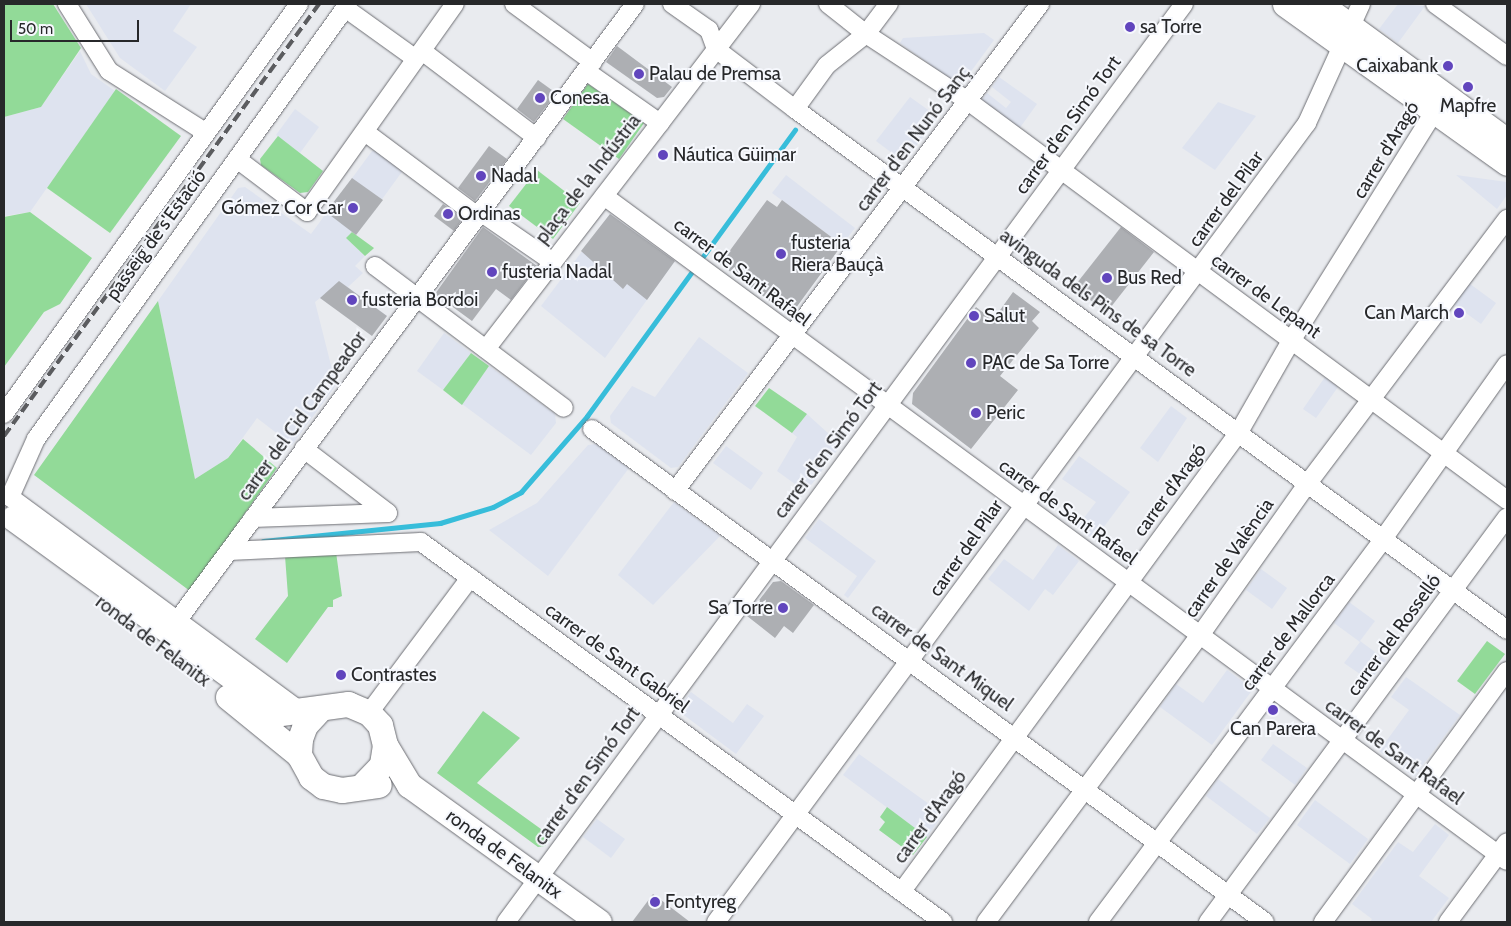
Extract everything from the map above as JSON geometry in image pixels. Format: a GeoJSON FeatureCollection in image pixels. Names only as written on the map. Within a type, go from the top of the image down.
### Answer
{"type":"FeatureCollection","features":[{"type":"Feature","properties":{"kind":"main road"},"geometry":{"type":"LineString","coordinates":[[1285,4],[1346,35],[1439,103],[1507,163]]}},
{"type":"Feature","properties":{"kind":"main road"},"geometry":{"type":"LineString","coordinates":[[1320,4],[1346,35]]}},
{"type":"Feature","properties":{"kind":"main road"},"geometry":{"type":"LineString","coordinates":[[1439,103],[1507,141]]}},
{"type":"Feature","properties":{"kind":"main road","name":"ronda de Felanitx"},"geometry":{"type":"LineString","coordinates":[[8,511],[262,702],[281,713],[310,711]]}},
{"type":"Feature","properties":{"kind":"main road","name":"ronda de Felanitx"},"geometry":{"type":"LineString","coordinates":[[8,511],[210,683],[299,755]]}},
{"type":"Feature","properties":{"kind":"main road"},"geometry":{"type":"LineString","coordinates":[[348,704],[369,713],[380,725],[385,744],[409,785],[363,785],[342,790],[323,786],[311,778],[299,755],[310,711],[348,704]]}},
{"type":"Feature","properties":{"kind":"main road"},"geometry":{"type":"LineString","coordinates":[[363,785],[382,765],[385,744]]}},
{"type":"Feature","properties":{"kind":"main road","name":"ronda de Felanitx"},"geometry":{"type":"LineString","coordinates":[[409,785],[599,922]]}},
{"type":"Feature","properties":{"kind":"street"},"geometry":{"type":"LineString","coordinates":[[67,4],[109,71],[205,132]]}},
{"type":"Feature","properties":{"kind":"street","name":"passeig de s'Estació"},"geometry":{"type":"LineString","coordinates":[[4,414],[205,132],[299,4]]}},
{"type":"Feature","properties":{"kind":"street"},"geometry":{"type":"LineString","coordinates":[[237,159],[307,212],[455,4]]}},
{"type":"Feature","properties":{"kind":"street","name":"plaça de la Indústria"},"geometry":{"type":"LineString","coordinates":[[365,132],[478,213],[554,262],[660,123],[514,4]]}},
{"type":"Feature","properties":{"kind":"street"},"geometry":{"type":"LineString","coordinates":[[478,213],[537,138],[635,4]]}},
{"type":"Feature","properties":{"kind":"street","name":"avinguda dels Pins de sa Torre"},"geometry":{"type":"LineString","coordinates":[[672,4],[709,30],[716,49],[795,109],[902,189],[1136,356],[1507,630]]}},
{"type":"Feature","properties":{"kind":"street"},"geometry":{"type":"LineString","coordinates":[[660,123],[750,4]]}},
{"type":"Feature","properties":{"kind":"street","name":"carrer de Lepant"},"geometry":{"type":"LineString","coordinates":[[828,4],[866,34],[968,101],[1060,171],[1507,500]]}},
{"type":"Feature","properties":{"kind":"street"},"geometry":{"type":"LineString","coordinates":[[795,109],[827,65],[866,34],[889,4]]}},
{"type":"Feature","properties":{"kind":"street","name":"carrer d'en Nunó Sanç"},"geometry":{"type":"LineString","coordinates":[[676,491],[1040,4]]}},
{"type":"Feature","properties":{"kind":"street","name":"carrer d'en Simó Tort"},"geometry":{"type":"LineString","coordinates":[[506,922],[1184,4]]}},
{"type":"Feature","properties":{"kind":"street","name":"carrer del Pilar"},"geometry":{"type":"LineString","coordinates":[[716,922],[912,662],[1023,504],[1198,273],[1307,123],[1361,4]]}},
{"type":"Feature","properties":{"kind":"street"},"geometry":{"type":"LineString","coordinates":[[1435,4],[1507,56]]}},
{"type":"Feature","properties":{"kind":"street"},"geometry":{"type":"LineString","coordinates":[[346,6],[537,138]]}},
{"type":"Feature","properties":{"kind":"street","name":"passeig de s'Estació"},"geometry":{"type":"LineString","coordinates":[[8,511],[36,438],[346,6]]}},
{"type":"Feature","properties":{"kind":"street","name":"carrer d'Aragó"},"geometry":{"type":"LineString","coordinates":[[902,891],[1239,432],[1291,341],[1439,103]]}},
{"type":"Feature","properties":{"kind":"street","name":"carrer de Sant Rafael"},"geometry":{"type":"LineString","coordinates":[[604,196],[792,336],[1201,634],[1416,795],[1504,852]]}},
{"type":"Feature","properties":{"kind":"street","name":"carrer del Cid Campeador"},"geometry":{"type":"LineString","coordinates":[[177,622],[478,213]]}},
{"type":"Feature","properties":{"kind":"street","name":"carrer de València"},"geometry":{"type":"LineString","coordinates":[[986,922],[1201,634],[1370,399],[1507,219]]}},
{"type":"Feature","properties":{"kind":"street"},"geometry":{"type":"LineString","coordinates":[[486,349],[554,262]]}},
{"type":"Feature","properties":{"kind":"street"},"geometry":{"type":"LineString","coordinates":[[375,266],[417,295],[564,408]]}},
{"type":"Feature","properties":{"kind":"street","name":"carrer de Mallorca"},"geometry":{"type":"LineString","coordinates":[[1098,922],[1383,539],[1507,364]]}},
{"type":"Feature","properties":{"kind":"street","name":"carrer de Sant Miquel"},"geometry":{"type":"LineString","coordinates":[[592,429],[773,559],[1265,922]]}},
{"type":"Feature","properties":{"kind":"street"},"geometry":{"type":"LineString","coordinates":[[253,518],[388,512],[304,449]]}},
{"type":"Feature","properties":{"kind":"street"},"geometry":{"type":"LineString","coordinates":[[8,511],[310,711]]}},
{"type":"Feature","properties":{"kind":"street","name":"carrer del Rosselló"},"geometry":{"type":"LineString","coordinates":[[1208,922],[1507,517]]}},
{"type":"Feature","properties":{"kind":"street","name":"carrer de Sant Gabriel"},"geometry":{"type":"LineString","coordinates":[[229,551],[421,542],[944,922]]}},
{"type":"Feature","properties":{"kind":"street"},"geometry":{"type":"LineString","coordinates":[[369,713],[470,578]]}},
{"type":"Feature","properties":{"kind":"street"},"geometry":{"type":"LineString","coordinates":[[1322,922],[1507,671]]}},
{"type":"Feature","properties":{"kind":"street"},"geometry":{"type":"LineString","coordinates":[[1448,922],[1504,852]]}},
{"type":"Feature","properties":{"kind":"shaded area"},"geometry":{"type":"Polygon","coordinates":[[[86,4],[191,4],[173,31],[197,47],[165,91],[120,58],[86,4]]]}},
{"type":"Feature","properties":{"kind":"shaded area"},"geometry":{"type":"Polygon","coordinates":[[[1398,4],[1425,6],[1398,43],[1379,29],[1398,4]]]}},
{"type":"Feature","properties":{"kind":"shaded area"},"geometry":{"type":"Polygon","coordinates":[[[984,33],[994,40],[964,81],[956,83],[900,43],[903,38],[984,33]]]}},
{"type":"Feature","properties":{"kind":"shaded area"},"geometry":{"type":"Polygon","coordinates":[[[80,51],[91,74],[115,91],[30,212],[4,216],[4,117],[41,107],[80,51]]]}},
{"type":"Feature","properties":{"kind":"shaded area"},"geometry":{"type":"Polygon","coordinates":[[[999,77],[1037,104],[1019,129],[981,101],[987,93],[1006,108],[1011,102],[992,87],[999,77]]]}},
{"type":"Feature","properties":{"kind":"shaded area"},"geometry":{"type":"Polygon","coordinates":[[[910,97],[938,117],[904,162],[876,141],[910,97]]]}},
{"type":"Feature","properties":{"kind":"shaded area"},"geometry":{"type":"Polygon","coordinates":[[[1218,102],[1256,116],[1215,170],[1182,148],[1218,102]]]}},
{"type":"Feature","properties":{"kind":"shaded area"},"geometry":{"type":"Polygon","coordinates":[[[295,109],[319,127],[300,153],[276,135],[295,109]]]}},
{"type":"Feature","properties":{"kind":"shaded area"},"geometry":{"type":"Polygon","coordinates":[[[377,150],[404,169],[356,235],[352,232],[346,238],[365,256],[355,266],[363,273],[348,287],[387,316],[346,316],[320,298],[315,302],[336,385],[292,445],[257,418],[228,458],[195,479],[158,301],[238,188],[245,187],[311,234],[372,151],[377,150]]]}},
{"type":"Feature","properties":{"kind":"shaded area"},"geometry":{"type":"Polygon","coordinates":[[[786,175],[855,228],[842,245],[772,193],[786,175]]]}},
{"type":"Feature","properties":{"kind":"shaded area"},"geometry":{"type":"Polygon","coordinates":[[[1456,175],[1507,182],[1507,195],[1497,209],[1456,175]]]}},
{"type":"Feature","properties":{"kind":"shaded area"},"geometry":{"type":"Polygon","coordinates":[[[610,214],[675,261],[605,358],[541,306],[610,214]]]}},
{"type":"Feature","properties":{"kind":"shaded area"},"geometry":{"type":"Polygon","coordinates":[[[1466,281],[1496,303],[1481,324],[1451,302],[1466,281]]]}},
{"type":"Feature","properties":{"kind":"shaded area"},"geometry":{"type":"Polygon","coordinates":[[[444,333],[471,353],[443,390],[417,371],[444,333]]]}},
{"type":"Feature","properties":{"kind":"shaded area"},"geometry":{"type":"Polygon","coordinates":[[[699,337],[748,373],[678,467],[671,468],[611,423],[610,416],[632,386],[655,397],[699,337]]]}},
{"type":"Feature","properties":{"kind":"shaded area"},"geometry":{"type":"Polygon","coordinates":[[[489,366],[555,414],[556,423],[531,455],[462,404],[489,366]]]}},
{"type":"Feature","properties":{"kind":"shaded area"},"geometry":{"type":"Polygon","coordinates":[[[1325,377],[1338,387],[1316,418],[1303,409],[1325,377]]]}},
{"type":"Feature","properties":{"kind":"shaded area"},"geometry":{"type":"Polygon","coordinates":[[[1171,406],[1187,418],[1158,462],[1140,448],[1171,406]]]}},
{"type":"Feature","properties":{"kind":"shaded area"},"geometry":{"type":"Polygon","coordinates":[[[807,414],[841,445],[806,492],[777,471],[797,437],[792,433],[807,414]]]}},
{"type":"Feature","properties":{"kind":"shaded area"},"geometry":{"type":"Polygon","coordinates":[[[596,444],[629,468],[548,576],[489,530],[537,503],[588,445],[596,444]]]}},
{"type":"Feature","properties":{"kind":"shaded area"},"geometry":{"type":"Polygon","coordinates":[[[726,446],[763,473],[751,490],[713,463],[726,446]]]}},
{"type":"Feature","properties":{"kind":"shaded area"},"geometry":{"type":"Polygon","coordinates":[[[1079,456],[1130,492],[1094,540],[1077,527],[1096,502],[1062,479],[1079,456]]]}},
{"type":"Feature","properties":{"kind":"shaded area"},"geometry":{"type":"Polygon","coordinates":[[[674,502],[720,536],[653,605],[618,575],[674,502]]]}},
{"type":"Feature","properties":{"kind":"shaded area"},"geometry":{"type":"Polygon","coordinates":[[[819,519],[876,561],[848,598],[844,595],[857,576],[805,538],[819,519]]]}},
{"type":"Feature","properties":{"kind":"shaded area"},"geometry":{"type":"Polygon","coordinates":[[[1058,545],[1079,561],[1053,595],[1045,589],[1029,611],[988,579],[1004,559],[1033,580],[1058,545]]]}},
{"type":"Feature","properties":{"kind":"shaded area"},"geometry":{"type":"Polygon","coordinates":[[[1261,569],[1287,588],[1272,609],[1246,590],[1261,569]]]}},
{"type":"Feature","properties":{"kind":"shaded area"},"geometry":{"type":"Polygon","coordinates":[[[1349,602],[1375,621],[1360,641],[1386,660],[1370,681],[1344,663],[1360,642],[1334,623],[1349,602]]]}},
{"type":"Feature","properties":{"kind":"shaded area"},"geometry":{"type":"Polygon","coordinates":[[[1227,670],[1253,689],[1212,745],[1160,707],[1176,684],[1203,703],[1227,670]]]}},
{"type":"Feature","properties":{"kind":"shaded area"},"geometry":{"type":"Polygon","coordinates":[[[1406,677],[1460,715],[1414,777],[1379,751],[1409,710],[1391,697],[1406,677]]]}},
{"type":"Feature","properties":{"kind":"shaded area"},"geometry":{"type":"Polygon","coordinates":[[[691,692],[733,723],[747,704],[764,716],[736,754],[677,710],[691,692]]]}},
{"type":"Feature","properties":{"kind":"shaded area"},"geometry":{"type":"Polygon","coordinates":[[[1273,744],[1307,768],[1295,785],[1261,760],[1273,744]]]}},
{"type":"Feature","properties":{"kind":"shaded area"},"geometry":{"type":"Polygon","coordinates":[[[859,754],[943,814],[927,837],[843,775],[859,754]]]}},
{"type":"Feature","properties":{"kind":"shaded area"},"geometry":{"type":"Polygon","coordinates":[[[1218,779],[1270,818],[1257,834],[1206,796],[1218,779]]]}},
{"type":"Feature","properties":{"kind":"shaded area"},"geometry":{"type":"Polygon","coordinates":[[[1315,800],[1368,839],[1350,864],[1297,825],[1315,800]]]}},
{"type":"Feature","properties":{"kind":"shaded area"},"geometry":{"type":"Polygon","coordinates":[[[597,819],[625,839],[611,858],[583,837],[597,819]]]}},
{"type":"Feature","properties":{"kind":"shaded area"},"geometry":{"type":"Polygon","coordinates":[[[1435,824],[1449,835],[1419,876],[1449,898],[1431,922],[1370,922],[1372,919],[1352,904],[1398,842],[1413,852],[1435,824]]]}},
{"type":"Feature","properties":{"kind":"green space"},"geometry":{"type":"Polygon","coordinates":[[[4,4],[53,4],[81,48],[41,107],[4,117],[4,4]]]}},
{"type":"Feature","properties":{"kind":"green space"},"geometry":{"type":"Polygon","coordinates":[[[588,84],[644,123],[619,159],[563,119],[588,84]]]}},
{"type":"Feature","properties":{"kind":"green space"},"geometry":{"type":"Polygon","coordinates":[[[116,89],[181,136],[110,233],[47,188],[116,89]]]}},
{"type":"Feature","properties":{"kind":"green space"},"geometry":{"type":"Polygon","coordinates":[[[278,136],[323,171],[308,192],[300,193],[261,165],[260,159],[278,136]]]}},
{"type":"Feature","properties":{"kind":"green space"},"geometry":{"type":"Polygon","coordinates":[[[537,170],[580,203],[553,239],[509,206],[537,170]]]}},
{"type":"Feature","properties":{"kind":"green space"},"geometry":{"type":"Polygon","coordinates":[[[30,212],[92,258],[60,304],[44,312],[4,367],[4,217],[30,212]]]}},
{"type":"Feature","properties":{"kind":"green space"},"geometry":{"type":"Polygon","coordinates":[[[352,232],[374,248],[365,256],[346,238],[352,232]]]}},
{"type":"Feature","properties":{"kind":"green space"},"geometry":{"type":"Polygon","coordinates":[[[158,301],[195,479],[228,458],[243,439],[277,468],[190,591],[34,475],[158,301]]]}},
{"type":"Feature","properties":{"kind":"green space"},"geometry":{"type":"Polygon","coordinates":[[[471,353],[489,366],[462,405],[443,390],[471,353]]]}},
{"type":"Feature","properties":{"kind":"green space"},"geometry":{"type":"Polygon","coordinates":[[[769,388],[807,414],[792,433],[755,406],[769,388]]]}},
{"type":"Feature","properties":{"kind":"green space"},"geometry":{"type":"Polygon","coordinates":[[[336,552],[342,596],[333,600],[333,607],[328,607],[287,663],[255,639],[288,596],[285,556],[336,552]]]}},
{"type":"Feature","properties":{"kind":"green space"},"geometry":{"type":"Polygon","coordinates":[[[1487,641],[1505,654],[1475,694],[1457,681],[1487,641]]]}},
{"type":"Feature","properties":{"kind":"green space"},"geometry":{"type":"Polygon","coordinates":[[[483,711],[520,738],[477,783],[552,837],[545,846],[538,847],[437,773],[483,711]]]}},
{"type":"Feature","properties":{"kind":"green space"},"geometry":{"type":"Polygon","coordinates":[[[887,807],[927,837],[913,855],[879,830],[885,822],[880,817],[887,807]]]}},
{"type":"Feature","properties":{"kind":"building","name":"Palau de Premsa"},"geometry":{"type":"Polygon","coordinates":[[[617,46],[672,87],[664,97],[657,98],[606,62],[617,46]]]}},
{"type":"Feature","properties":{"kind":"building","name":"Conesa"},"geometry":{"type":"Polygon","coordinates":[[[538,80],[556,93],[534,122],[517,109],[538,80]]]}},
{"type":"Feature","properties":{"kind":"building","name":"Nadal"},"geometry":{"type":"Polygon","coordinates":[[[489,146],[507,159],[475,201],[458,188],[489,146]]]}},
{"type":"Feature","properties":{"kind":"building","name":"Gómez Cor Car"},"geometry":{"type":"Polygon","coordinates":[[[352,178],[383,200],[356,235],[326,212],[352,178]]]}},
{"type":"Feature","properties":{"kind":"building","name":"fusteria Riera Bauçà"},"geometry":{"type":"Polygon","coordinates":[[[767,200],[777,207],[782,200],[842,245],[790,316],[720,264],[767,200]]]}},
{"type":"Feature","properties":{"kind":"building","name":"Ordinas"},"geometry":{"type":"Polygon","coordinates":[[[443,204],[463,218],[454,231],[434,216],[443,204]]]}},
{"type":"Feature","properties":{"kind":"building"},"geometry":{"type":"Polygon","coordinates":[[[610,214],[675,261],[647,300],[627,284],[623,289],[581,251],[610,214]]]}},
{"type":"Feature","properties":{"kind":"building","name":"fusteria Nadal"},"geometry":{"type":"Polygon","coordinates":[[[483,227],[537,266],[511,300],[496,289],[472,321],[435,294],[483,227]]]}},
{"type":"Feature","properties":{"kind":"building","name":"Bus Red"},"geometry":{"type":"Polygon","coordinates":[[[1121,227],[1154,252],[1107,312],[1073,288],[1121,227]]]}},
{"type":"Feature","properties":{"kind":"building","name":"fusteria Bordoi"},"geometry":{"type":"Polygon","coordinates":[[[339,281],[387,316],[372,336],[320,298],[339,281]]]}},
{"type":"Feature","properties":{"kind":"building","name":"PAC de Sa Torre"},"geometry":{"type":"Polygon","coordinates":[[[1013,292],[1040,312],[1032,321],[1039,328],[1000,376],[1018,390],[971,449],[912,404],[913,393],[976,307],[993,320],[1013,292]]]}},
{"type":"Feature","properties":{"kind":"building","name":"Sa Torre"},"geometry":{"type":"Polygon","coordinates":[[[781,581],[814,605],[793,633],[784,626],[775,638],[747,616],[773,582],[781,581]]]}},
{"type":"Feature","properties":{"kind":"building","name":"Fontyreg"},"geometry":{"type":"Polygon","coordinates":[[[653,894],[673,909],[690,922],[632,922],[653,894]]]}},
{"type":"Feature","properties":{"kind":"waterway"},"geometry":{"type":"LineString","coordinates":[[263,541],[440,523],[493,507],[521,492],[587,416],[795,130]]}},
{"type":"Feature","properties":{"kind":"railway"},"geometry":{"type":"LineString","coordinates":[[4,436],[319,4]]}},
{"type":"Feature","properties":{"kind":"place","name":"sa Torre"},"geometry":{"type":"Point","coordinates":[1130,27]}},
{"type":"Feature","properties":{"kind":"place","name":"Caixabank"},"geometry":{"type":"Point","coordinates":[1448,66]}},
{"type":"Feature","properties":{"kind":"place","name":"Palau de Premsa"},"geometry":{"type":"Point","coordinates":[639,74]}},
{"type":"Feature","properties":{"kind":"place","name":"Mapfre"},"geometry":{"type":"Point","coordinates":[1468,87]}},
{"type":"Feature","properties":{"kind":"place","name":"Conesa"},"geometry":{"type":"Point","coordinates":[540,98]}},
{"type":"Feature","properties":{"kind":"place","name":"Náutica Güimar"},"geometry":{"type":"Point","coordinates":[663,155]}},
{"type":"Feature","properties":{"kind":"place","name":"Nadal"},"geometry":{"type":"Point","coordinates":[481,176]}},
{"type":"Feature","properties":{"kind":"place","name":"Gómez Cor Car"},"geometry":{"type":"Point","coordinates":[353,208]}},
{"type":"Feature","properties":{"kind":"place","name":"Ordinas"},"geometry":{"type":"Point","coordinates":[448,214]}},
{"type":"Feature","properties":{"kind":"place","name":"fusteria Riera Bauçà"},"geometry":{"type":"Point","coordinates":[781,254]}},
{"type":"Feature","properties":{"kind":"place","name":"fusteria Nadal"},"geometry":{"type":"Point","coordinates":[492,272]}},
{"type":"Feature","properties":{"kind":"place","name":"Bus Red"},"geometry":{"type":"Point","coordinates":[1107,278]}},
{"type":"Feature","properties":{"kind":"place","name":"fusteria Bordoi"},"geometry":{"type":"Point","coordinates":[352,300]}},
{"type":"Feature","properties":{"kind":"place","name":"Can March"},"geometry":{"type":"Point","coordinates":[1459,313]}},
{"type":"Feature","properties":{"kind":"place","name":"Salut"},"geometry":{"type":"Point","coordinates":[974,316]}},
{"type":"Feature","properties":{"kind":"place","name":"PAC de Sa Torre"},"geometry":{"type":"Point","coordinates":[971,363]}},
{"type":"Feature","properties":{"kind":"place","name":"Peric"},"geometry":{"type":"Point","coordinates":[976,413]}},
{"type":"Feature","properties":{"kind":"place","name":"Sa Torre"},"geometry":{"type":"Point","coordinates":[783,608]}},
{"type":"Feature","properties":{"kind":"place","name":"Contrastes"},"geometry":{"type":"Point","coordinates":[341,675]}},
{"type":"Feature","properties":{"kind":"place","name":"Can Parera"},"geometry":{"type":"Point","coordinates":[1273,710]}},
{"type":"Feature","properties":{"kind":"place","name":"Fontyreg"},"geometry":{"type":"Point","coordinates":[655,902]}}]}
